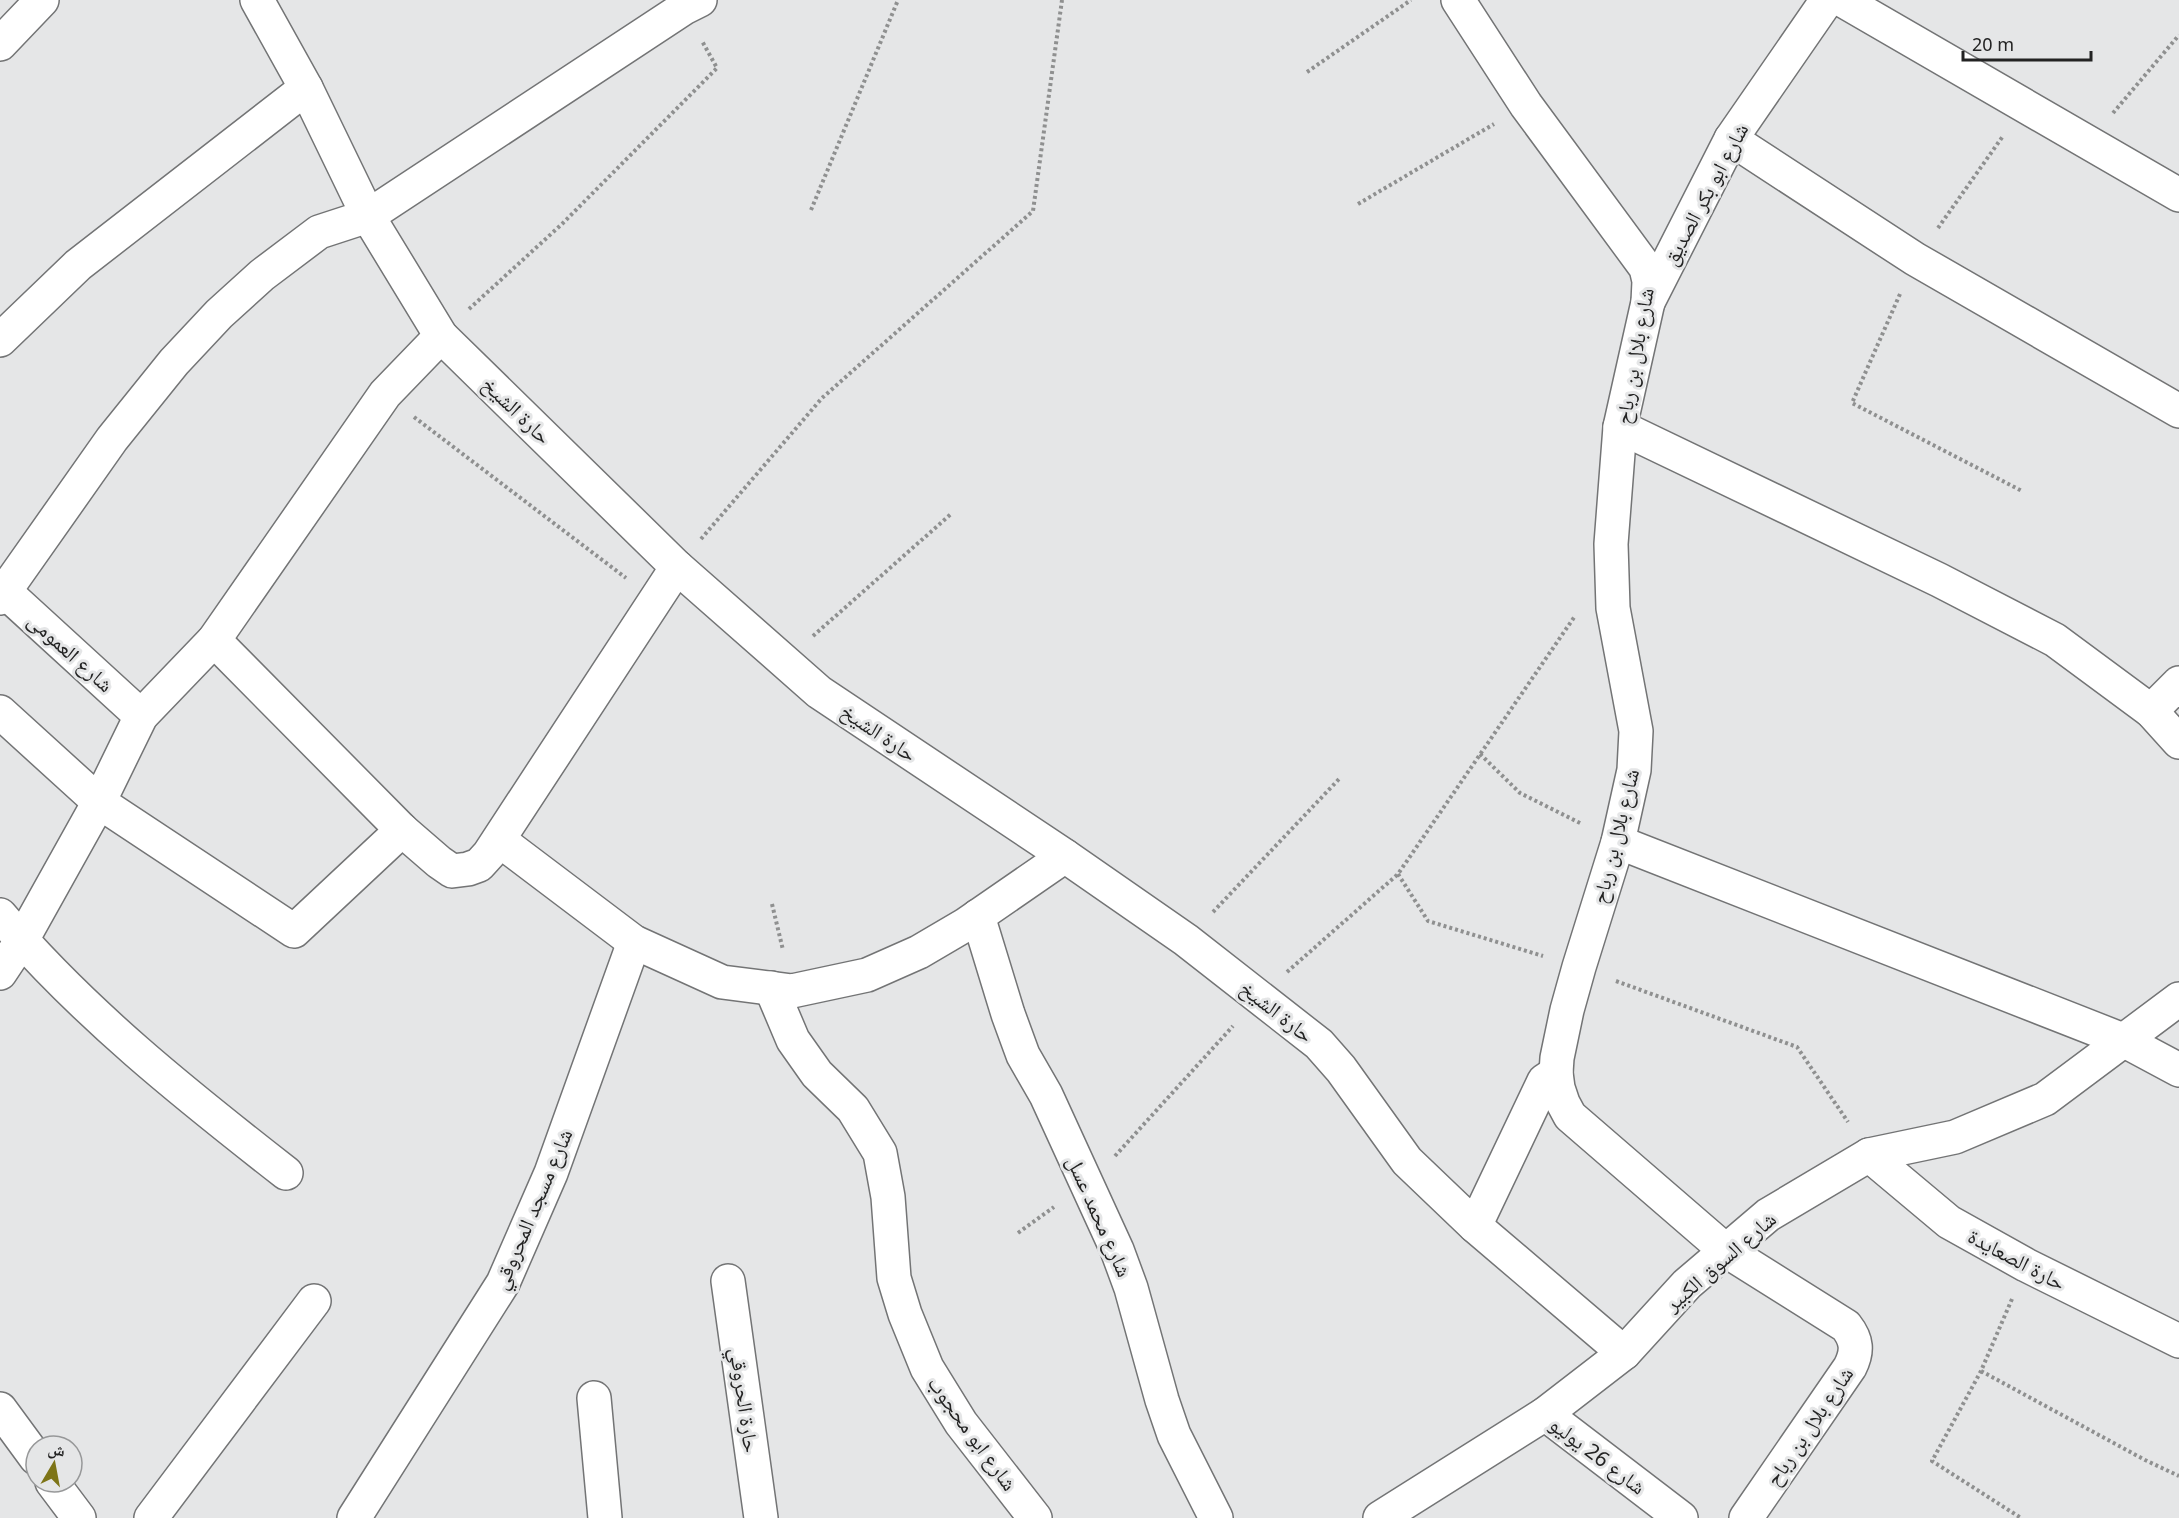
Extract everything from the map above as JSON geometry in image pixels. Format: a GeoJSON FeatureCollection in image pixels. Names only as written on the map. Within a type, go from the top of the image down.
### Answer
{"type":"FeatureCollection","features":[{"type":"Feature","properties":{"kind":"street"},"geometry":{"type":"LineString","coordinates":[[0,44],[42,0]]}},
{"type":"Feature","properties":{"kind":"street","name":"حارة الشيخ"},"geometry":{"type":"LineString","coordinates":[[257,0],[306,88],[368,216],[441,336],[677,567],[819,692],[1065,856],[1186,940],[1319,1044],[1341,1069],[1407,1161],[1475,1226],[1624,1353]]}},
{"type":"Feature","properties":{"kind":"street","name":"شارع بلال بن رباح"},"geometry":{"type":"LineString","coordinates":[[1458,0],[1526,105],[1646,268],[1649,281],[1648,302],[1620,428],[1611,544],[1613,608],[1636,730],[1634,770],[1618,842],[1567,1010],[1556,1073],[1560,1096],[1570,1116],[1725,1250],[1846,1326],[1856,1344],[1856,1356],[1850,1367],[1746,1518]]}},
{"type":"Feature","properties":{"kind":"street","name":"شارع ابو بكر الصديق"},"geometry":{"type":"LineString","coordinates":[[1648,302],[1731,139],[1827,0]]}},
{"type":"Feature","properties":{"kind":"street"},"geometry":{"type":"LineString","coordinates":[[1842,0],[2179,195]]}},
{"type":"Feature","properties":{"kind":"street"},"geometry":{"type":"LineString","coordinates":[[1,592],[112,439],[174,362],[262,275],[319,232],[368,216],[692,4]]}},
{"type":"Feature","properties":{"kind":"street"},"geometry":{"type":"LineString","coordinates":[[0,340],[78,265],[306,88]]}},
{"type":"Feature","properties":{"kind":"street"},"geometry":{"type":"LineString","coordinates":[[1731,139],[1915,259],[2179,411]]}},
{"type":"Feature","properties":{"kind":"street"},"geometry":{"type":"LineString","coordinates":[[0,973],[22,940],[99,802],[141,716],[214,640],[385,394],[441,336]]}},
{"type":"Feature","properties":{"kind":"street"},"geometry":{"type":"LineString","coordinates":[[1620,428],[1939,580],[2055,640],[2151,711],[2179,742]]}},
{"type":"Feature","properties":{"kind":"street"},"geometry":{"type":"LineString","coordinates":[[214,640],[402,830],[452,871],[468,869],[479,865],[499,840],[677,567]]}},
{"type":"Feature","properties":{"kind":"street","name":"شارع العمومى"},"geometry":{"type":"LineString","coordinates":[[1,592],[141,716]]}},
{"type":"Feature","properties":{"kind":"street"},"geometry":{"type":"LineString","coordinates":[[2151,711],[2179,683]]}},
{"type":"Feature","properties":{"kind":"street"},"geometry":{"type":"LineString","coordinates":[[2,718],[99,802],[294,931],[402,830]]}},
{"type":"Feature","properties":{"kind":"street"},"geometry":{"type":"LineString","coordinates":[[499,840],[634,942],[722,982],[792,991],[867,975],[919,952],[978,916],[1065,856]]}},
{"type":"Feature","properties":{"kind":"street"},"geometry":{"type":"LineString","coordinates":[[1618,842],[2123,1041],[2179,1071]]}},
{"type":"Feature","properties":{"kind":"street"},"geometry":{"type":"LineString","coordinates":[[0,915],[22,940],[123,1038],[203,1108],[286,1173]]}},
{"type":"Feature","properties":{"kind":"street","name":"شارع محمد عسل"},"geometry":{"type":"LineString","coordinates":[[978,916],[1023,1056],[1046,1095],[1117,1250],[1131,1288],[1174,1435],[1216,1518]]}},
{"type":"Feature","properties":{"kind":"street","name":"شارع مسجد المحروقي"},"geometry":{"type":"LineString","coordinates":[[354,1518],[503,1283],[551,1173],[634,942]]}},
{"type":"Feature","properties":{"kind":"street","name":"شارع ابو محجوب"},"geometry":{"type":"LineString","coordinates":[[771,988],[793,1040],[817,1074],[853,1109],[880,1153],[892,1233],[894,1278],[905,1314],[927,1368],[961,1423],[1035,1518]]}},
{"type":"Feature","properties":{"kind":"street","name":"شارع السوق الكبير"},"geometry":{"type":"LineString","coordinates":[[1380,1518],[1545,1414],[1624,1353],[1687,1284],[1768,1215],[1869,1155],[1955,1137],[2045,1099],[2179,999]]}},
{"type":"Feature","properties":{"kind":"street"},"geometry":{"type":"LineString","coordinates":[[1475,1226],[1544,1081],[1556,1073]]}},
{"type":"Feature","properties":{"kind":"street","name":"حارة الصعايدة"},"geometry":{"type":"LineString","coordinates":[[1869,1155],[1949,1222],[2026,1265],[2179,1341]]}},
{"type":"Feature","properties":{"kind":"street","name":"حارة الحروقي"},"geometry":{"type":"LineString","coordinates":[[728,1281],[761,1518]]}},
{"type":"Feature","properties":{"kind":"street"},"geometry":{"type":"LineString","coordinates":[[151,1518],[314,1301]]}},
{"type":"Feature","properties":{"kind":"street"},"geometry":{"type":"LineString","coordinates":[[594,1398],[605,1518]]}},
{"type":"Feature","properties":{"kind":"street"},"geometry":{"type":"LineString","coordinates":[[0,1409],[24,1442]]}},
{"type":"Feature","properties":{"kind":"street","name":"شارع 26 يوليو"},"geometry":{"type":"LineString","coordinates":[[1545,1414],[1681,1518]]}},
{"type":"Feature","properties":{"kind":"street"},"geometry":{"type":"LineString","coordinates":[[61,1494],[79,1518]]}},
{"type":"Feature","properties":{"kind":"path"},"geometry":{"type":"LineString","coordinates":[[811,210],[898,0]]}},
{"type":"Feature","properties":{"kind":"path"},"geometry":{"type":"LineString","coordinates":[[677,567],[822,398],[1032,211],[1062,0]]}},
{"type":"Feature","properties":{"kind":"path"},"geometry":{"type":"LineString","coordinates":[[1307,72],[1411,0]]}},
{"type":"Feature","properties":{"kind":"path"},"geometry":{"type":"LineString","coordinates":[[441,336],[562,224],[717,68],[692,4]]}},
{"type":"Feature","properties":{"kind":"path"},"geometry":{"type":"LineString","coordinates":[[1358,204],[1526,105]]}},
{"type":"Feature","properties":{"kind":"path"},"geometry":{"type":"LineString","coordinates":[[385,394],[656,601]]}},
{"type":"Feature","properties":{"kind":"path"},"geometry":{"type":"LineString","coordinates":[[784,662],[951,514]]}},
{"type":"Feature","properties":{"kind":"path"},"geometry":{"type":"LineString","coordinates":[[1086,1182],[1123,1148],[1260,997],[1398,874],[1581,608],[1613,608]]}},
{"type":"Feature","properties":{"kind":"path"},"geometry":{"type":"LineString","coordinates":[[1480,754],[1520,793],[1618,842]]}},
{"type":"Feature","properties":{"kind":"path"},"geometry":{"type":"LineString","coordinates":[[1186,940],[1340,778]]}},
{"type":"Feature","properties":{"kind":"path"},"geometry":{"type":"LineString","coordinates":[[1398,874],[1428,921],[1579,967],[1797,1047],[1869,1155]]}},
{"type":"Feature","properties":{"kind":"path"},"geometry":{"type":"LineString","coordinates":[[2021,1518],[1932,1461],[1981,1371],[2026,1265]]}},
{"type":"Feature","properties":{"kind":"path"},"geometry":{"type":"LineString","coordinates":[[1981,1371],[2179,1476]]}}]}
